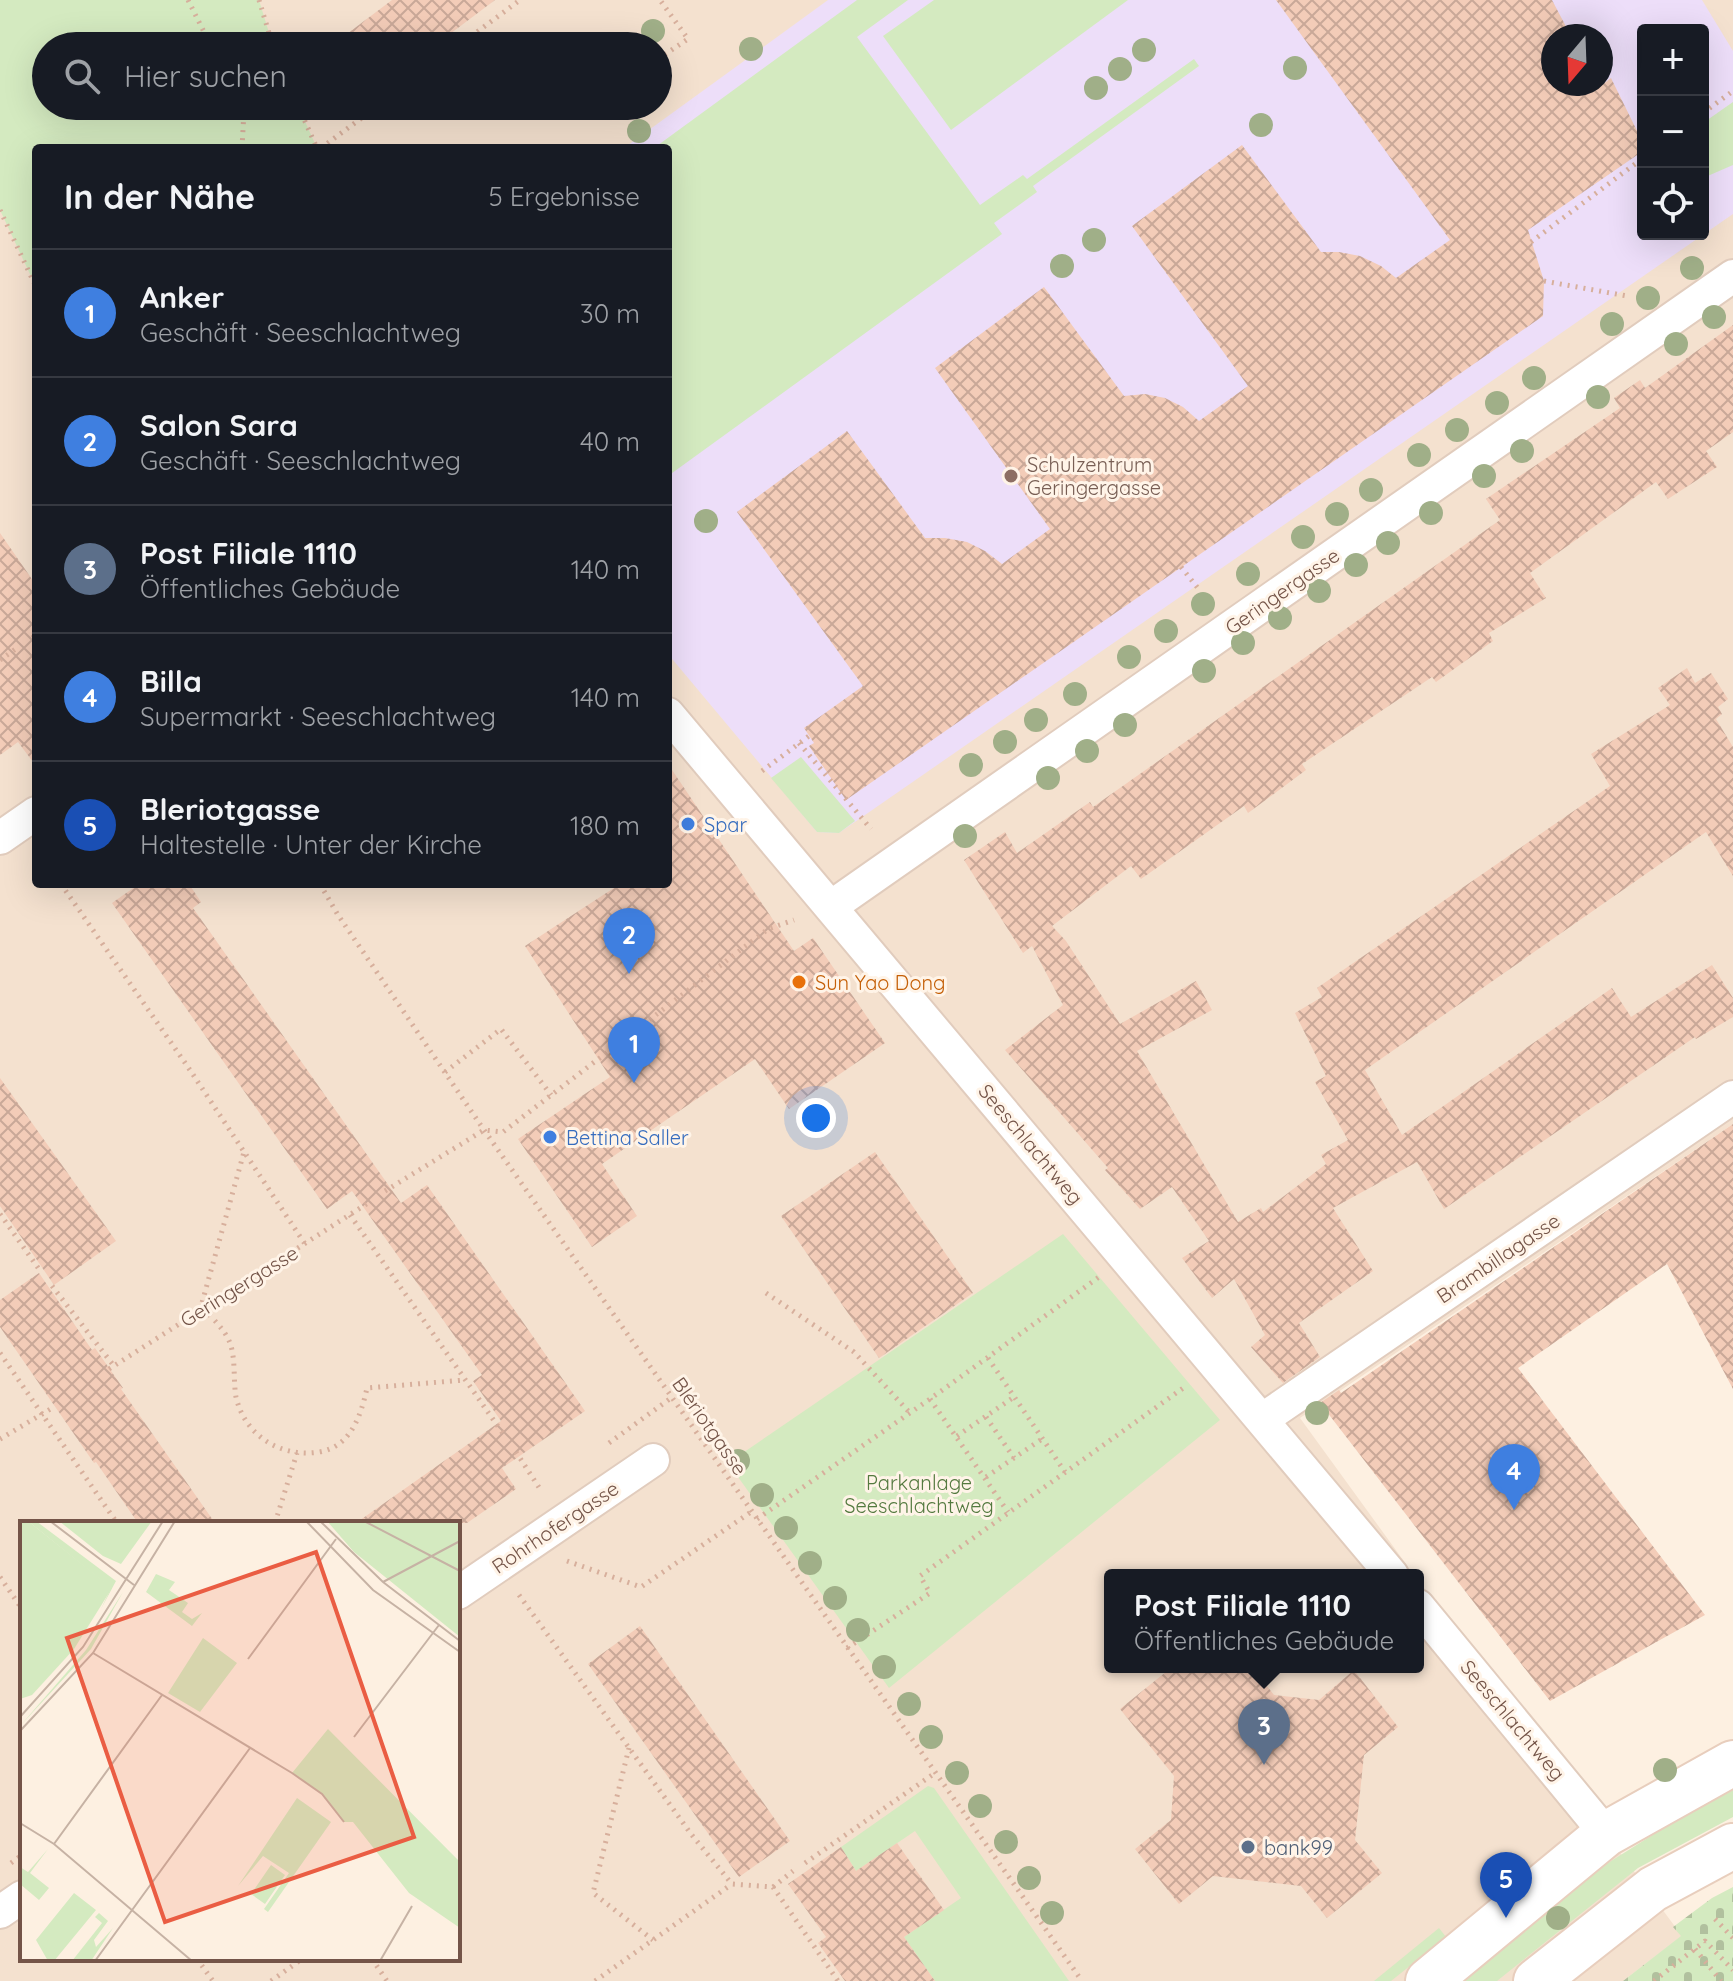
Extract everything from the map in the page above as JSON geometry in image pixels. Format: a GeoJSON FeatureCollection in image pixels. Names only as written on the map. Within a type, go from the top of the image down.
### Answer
{"type":"FeatureCollection","features":[{"type":"Feature","properties":{"kind":"main road"},"geometry":{"type":"LineString","coordinates":[[1428,1981],[1606,1834],[1733,1763]]}},
{"type":"Feature","properties":{"kind":"main road"},"geometry":{"type":"LineString","coordinates":[[1536,1981],[1653,1889],[1733,1846]]}},
{"type":"Feature","properties":{"kind":"street","name":"Geringergasse"},"geometry":{"type":"LineString","coordinates":[[817,912],[1733,276]]}},
{"type":"Feature","properties":{"kind":"street","name":"Seeschlachtweg"},"geometry":{"type":"LineString","coordinates":[[672,719],[817,912],[1263,1419],[1387,1569]]}},
{"type":"Feature","properties":{"kind":"street"},"geometry":{"type":"LineString","coordinates":[[0,838],[32,816]]}},
{"type":"Feature","properties":{"kind":"street","name":"Brambillagasse"},"geometry":{"type":"LineString","coordinates":[[1263,1419],[1733,1097]]}},
{"type":"Feature","properties":{"kind":"street","name":"Rohrhofergasse"},"geometry":{"type":"LineString","coordinates":[[460,1592],[653,1460]]}},
{"type":"Feature","properties":{"kind":"street","name":"Seeschlachtweg"},"geometry":{"type":"LineString","coordinates":[[1424,1613],[1606,1834]]}},
{"type":"Feature","properties":{"kind":"street"},"geometry":{"type":"LineString","coordinates":[[0,1912],[20,1898]]}},
{"type":"Feature","properties":{"kind":"path"},"geometry":{"type":"LineString","coordinates":[[188,0],[204,32]]}},
{"type":"Feature","properties":{"kind":"path"},"geometry":{"type":"LineString","coordinates":[[259,0],[269,32]]}},
{"type":"Feature","properties":{"kind":"path"},"geometry":{"type":"LineString","coordinates":[[477,32],[520,0]]}},
{"type":"Feature","properties":{"kind":"path"},"geometry":{"type":"LineString","coordinates":[[660,0],[688,39],[672,50]]}},
{"type":"Feature","properties":{"kind":"path"},"geometry":{"type":"LineString","coordinates":[[1709,109],[1733,91]]}},
{"type":"Feature","properties":{"kind":"path"},"geometry":{"type":"LineString","coordinates":[[242,144],[244,120]]}},
{"type":"Feature","properties":{"kind":"path"},"geometry":{"type":"LineString","coordinates":[[305,120],[317,144]]}},
{"type":"Feature","properties":{"kind":"path"},"geometry":{"type":"LineString","coordinates":[[325,144],[358,120]]}},
{"type":"Feature","properties":{"kind":"path"},"geometry":{"type":"LineString","coordinates":[[1531,242],[1637,162]]}},
{"type":"Feature","properties":{"kind":"path"},"geometry":{"type":"LineString","coordinates":[[0,210],[32,278]]}},
{"type":"Feature","properties":{"kind":"path"},"geometry":{"type":"LineString","coordinates":[[1544,281],[1627,296]]}},
{"type":"Feature","properties":{"kind":"path"},"geometry":{"type":"LineString","coordinates":[[1181,567],[1201,592]]}},
{"type":"Feature","properties":{"kind":"path"},"geometry":{"type":"LineString","coordinates":[[0,660],[17,648]]}},
{"type":"Feature","properties":{"kind":"path"},"geometry":{"type":"LineString","coordinates":[[760,773],[809,736]]}},
{"type":"Feature","properties":{"kind":"path"},"geometry":{"type":"LineString","coordinates":[[799,743],[871,829]]}},
{"type":"Feature","properties":{"kind":"path"},"geometry":{"type":"LineString","coordinates":[[64,888],[305,1244]]}},
{"type":"Feature","properties":{"kind":"path","name":"Blériotgasse"},"geometry":{"type":"LineString","coordinates":[[322,888],[484,1130],[1082,1981]]}},
{"type":"Feature","properties":{"kind":"path"},"geometry":{"type":"LineString","coordinates":[[385,1191],[484,1130],[503,1132],[768,929],[817,912]]}},
{"type":"Feature","properties":{"kind":"path"},"geometry":{"type":"LineString","coordinates":[[445,1072],[501,1029],[551,1095]]}},
{"type":"Feature","properties":{"kind":"path"},"geometry":{"type":"LineString","coordinates":[[244,1152],[202,1310],[229,1341],[236,1396],[241,1413],[256,1434],[271,1445],[297,1453],[322,1452],[350,1435],[362,1413],[367,1388],[465,1380]]}},
{"type":"Feature","properties":{"kind":"path","name":"Geringergasse"},"geometry":{"type":"LineString","coordinates":[[52,1286],[112,1368],[368,1203]]}},
{"type":"Feature","properties":{"kind":"path"},"geometry":{"type":"LineString","coordinates":[[0,1214],[41,1272]]}},
{"type":"Feature","properties":{"kind":"path"},"geometry":{"type":"LineString","coordinates":[[350,1215],[504,1435]]}},
{"type":"Feature","properties":{"kind":"path"},"geometry":{"type":"LineString","coordinates":[[757,1519],[1105,1273]]}},
{"type":"Feature","properties":{"kind":"path"},"geometry":{"type":"LineString","coordinates":[[766,1293],[854,1352],[909,1412]]}},
{"type":"Feature","properties":{"kind":"path"},"geometry":{"type":"LineString","coordinates":[[0,1353],[116,1521]]}},
{"type":"Feature","properties":{"kind":"path"},"geometry":{"type":"LineString","coordinates":[[988,1358],[1065,1472]]}},
{"type":"Feature","properties":{"kind":"path"},"geometry":{"type":"LineString","coordinates":[[847,1648],[930,1593],[920,1576],[1192,1382]]}},
{"type":"Feature","properties":{"kind":"path"},"geometry":{"type":"LineString","coordinates":[[957,1436],[1014,1397]]}},
{"type":"Feature","properties":{"kind":"path"},"geometry":{"type":"LineString","coordinates":[[930,1399],[1008,1512]]}},
{"type":"Feature","properties":{"kind":"path"},"geometry":{"type":"LineString","coordinates":[[0,1439],[54,1407]]}},
{"type":"Feature","properties":{"kind":"path"},"geometry":{"type":"LineString","coordinates":[[986,1417],[1014,1458]]}},
{"type":"Feature","properties":{"kind":"path"},"geometry":{"type":"LineString","coordinates":[[986,1477],[1042,1439]]}},
{"type":"Feature","properties":{"kind":"path"},"geometry":{"type":"LineString","coordinates":[[516,1452],[542,1492]]}},
{"type":"Feature","properties":{"kind":"path"},"geometry":{"type":"LineString","coordinates":[[276,1521],[297,1453]]}},
{"type":"Feature","properties":{"kind":"path"},"geometry":{"type":"LineString","coordinates":[[555,1557],[641,1587],[751,1512]]}},
{"type":"Feature","properties":{"kind":"path"},"geometry":{"type":"LineString","coordinates":[[0,1577],[20,1606]]}},
{"type":"Feature","properties":{"kind":"path"},"geometry":{"type":"LineString","coordinates":[[514,1587],[691,1834],[732,1884]]}},
{"type":"Feature","properties":{"kind":"path"},"geometry":{"type":"LineString","coordinates":[[629,1748],[593,1893],[653,1940]]}},
{"type":"Feature","properties":{"kind":"path"},"geometry":{"type":"LineString","coordinates":[[805,1863],[935,1773]]}},
{"type":"Feature","properties":{"kind":"path"},"geometry":{"type":"LineString","coordinates":[[595,1981],[732,1884],[773,1887],[793,1871]]}},
{"type":"Feature","properties":{"kind":"path"},"geometry":{"type":"LineString","coordinates":[[773,1887],[838,1981]]}},
{"type":"Feature","properties":{"kind":"path"},"geometry":{"type":"LineString","coordinates":[[1715,1919],[1733,1938]]}},
{"type":"Feature","properties":{"kind":"path"},"geometry":{"type":"LineString","coordinates":[[1654,1981],[1705,1941],[1733,1970]]}},
{"type":"Feature","properties":{"kind":"path"},"geometry":{"type":"LineString","coordinates":[[1695,1949],[1721,1981]]}},
{"type":"Feature","properties":{"kind":"path"},"geometry":{"type":"LineString","coordinates":[[198,1961],[213,1981]]}},
{"type":"Feature","properties":{"kind":"path"},"geometry":{"type":"LineString","coordinates":[[271,1981],[299,1961]]}},
{"type":"Feature","properties":{"kind":"path"},"geometry":{"type":"LineString","coordinates":[[373,1961],[387,1981]]}},
{"type":"Feature","properties":{"kind":"shaded area"},"geometry":{"type":"Polygon","coordinates":[[[0,0],[1733,0],[1733,1124],[1300,1418],[1410,1569],[1104,1569],[1104,1673],[1424,1673],[1424,1588],[1682,1936],[1623,1981],[0,1981],[0,0]]]}},
{"type":"Feature","properties":{"kind":"shaded area","name":"Schulzentrum Geringergasse"},"geometry":{"type":"Polygon","coordinates":[[[828,0],[1702,0],[1733,51],[1733,214],[1709,231],[1709,24],[1637,24],[1637,240],[1695,240],[839,833],[817,832],[672,659],[672,144],[630,144],[663,120],[672,120],[672,113],[828,0]]]}},
{"type":"Feature","properties":{"kind":"green space"},"geometry":{"type":"Polygon","coordinates":[[[0,0],[259,0],[269,32],[32,32],[32,120],[304,120],[315,144],[32,144],[32,278],[0,210],[0,0]]]}},
{"type":"Feature","properties":{"kind":"green space"},"geometry":{"type":"Polygon","coordinates":[[[857,0],[908,0],[857,37],[980,205],[1023,175],[1027,179],[1194,59],[1199,66],[1033,186],[1037,192],[994,223],[1002,234],[672,473],[672,144],[659,144],[857,0]]]}},
{"type":"Feature","properties":{"kind":"green space"},"geometry":{"type":"Polygon","coordinates":[[[934,0],[1128,0],[951,130],[883,36],[934,0]]]}},
{"type":"Feature","properties":{"kind":"green space"},"geometry":{"type":"Polygon","coordinates":[[[1733,102],[1733,165],[1709,175],[1709,168],[1709,119],[1733,102]]]}},
{"type":"Feature","properties":{"kind":"green space"},"geometry":{"type":"Polygon","coordinates":[[[801,757],[855,821],[839,833],[817,832],[771,778],[801,757]]]}},
{"type":"Feature","properties":{"kind":"green space","name":"Parkanlage Seeschlachtweg"},"geometry":{"type":"Polygon","coordinates":[[[1063,1234],[1220,1420],[889,1688],[728,1463],[1063,1234]]]}},
{"type":"Feature","properties":{"kind":"green space"},"geometry":{"type":"Polygon","coordinates":[[[928,1786],[934,1788],[1069,1981],[935,1981],[904,1937],[961,1898],[915,1831],[856,1871],[841,1847],[928,1786]]]}},
{"type":"Feature","properties":{"kind":"green space"},"geometry":{"type":"Polygon","coordinates":[[[1733,1790],[1733,1817],[1638,1868],[1497,1981],[1462,1981],[1608,1863],[1673,1822],[1733,1790]]]}},
{"type":"Feature","properties":{"kind":"green space"},"geometry":{"type":"Polygon","coordinates":[[[1733,1887],[1733,1981],[1623,1981],[1681,1936],[1673,1927],[1712,1898],[1733,1887]]]}},
{"type":"Feature","properties":{"kind":"green space"},"geometry":{"type":"Polygon","coordinates":[[[1439,1928],[1446,1937],[1391,1981],[1374,1981],[1439,1928]]]}},
{"type":"Feature","properties":{"kind":"building"},"geometry":{"type":"Polygon","coordinates":[[[392,0],[495,0],[453,32],[350,32],[392,0]]]}},
{"type":"Feature","properties":{"kind":"building","name":"Schulzentrum Geringergasse"},"geometry":{"type":"Polygon","coordinates":[[[1276,0],[1552,0],[1565,24],[1541,24],[1541,96],[1613,96],[1613,82],[1637,131],[1637,155],[1528,230],[1544,281],[1543,316],[846,800],[809,746],[814,743],[804,728],[863,686],[737,512],[847,431],[925,538],[967,542],[1002,564],[1050,529],[935,368],[1044,287],[1124,396],[1145,394],[1165,398],[1183,407],[1199,421],[1248,386],[1132,226],[1242,145],[1321,252],[1360,256],[1381,266],[1396,278],[1450,240],[1276,0]]]}},
{"type":"Feature","properties":{"kind":"building"},"geometry":{"type":"Polygon","coordinates":[[[1733,325],[1733,432],[1706,451],[1717,467],[1668,499],[1656,482],[1530,573],[1546,598],[1489,633],[1493,641],[1436,682],[1432,677],[1302,764],[1306,770],[1248,813],[1244,806],[1141,879],[1131,866],[1052,926],[1066,941],[1120,1024],[1196,981],[1212,1010],[1137,1051],[1238,1222],[1261,1208],[1263,1212],[1326,1164],[1321,1155],[1348,1140],[1315,1082],[1326,1076],[1295,1013],[1322,997],[1317,988],[1610,786],[1591,754],[1670,705],[1658,688],[1687,668],[1695,683],[1711,673],[1728,699],[1718,707],[1722,714],[1716,719],[1733,747],[1733,876],[1706,832],[1365,1070],[1402,1135],[1612,988],[1631,1017],[1712,965],[1733,998],[1733,1017],[1695,1037],[1444,1209],[1417,1162],[1333,1208],[1373,1271],[1299,1323],[1320,1357],[1283,1383],[1251,1347],[1265,1335],[1234,1279],[1212,1298],[1182,1258],[1209,1241],[1172,1187],[1140,1209],[1005,1050],[1063,1005],[1032,946],[1023,953],[964,860],[1005,832],[1017,853],[1090,802],[1093,807],[1500,520],[1486,499],[1620,408],[1614,398],[1640,380],[1645,388],[1733,325]]]}},
{"type":"Feature","properties":{"kind":"building"},"geometry":{"type":"Polygon","coordinates":[[[0,533],[32,579],[32,761],[18,742],[0,755],[0,533]]]}},
{"type":"Feature","properties":{"kind":"building"},"geometry":{"type":"Polygon","coordinates":[[[672,770],[794,951],[813,938],[885,1043],[789,1109],[755,1059],[602,1164],[637,1216],[592,1247],[518,1139],[610,1077],[525,946],[614,888],[672,888],[672,770]]]}},
{"type":"Feature","properties":{"kind":"building"},"geometry":{"type":"Polygon","coordinates":[[[133,888],[192,888],[201,902],[193,908],[401,1203],[427,1185],[585,1411],[502,1468],[516,1489],[467,1523],[359,1521],[501,1421],[473,1381],[482,1375],[352,1191],[327,1209],[112,903],[133,888]]]}},
{"type":"Feature","properties":{"kind":"building"},"geometry":{"type":"Polygon","coordinates":[[[0,1078],[116,1241],[54,1285],[0,1206],[0,1078]]]}},
{"type":"Feature","properties":{"kind":"building"},"geometry":{"type":"Polygon","coordinates":[[[1733,1124],[1733,1389],[1667,1264],[1518,1368],[1705,1615],[1550,1701],[1320,1403],[1339,1390],[1341,1393],[1733,1124]]]}},
{"type":"Feature","properties":{"kind":"building"},"geometry":{"type":"Polygon","coordinates":[[[875,1152],[973,1293],[879,1358],[781,1216],[875,1152]]]}},
{"type":"Feature","properties":{"kind":"building"},"geometry":{"type":"Polygon","coordinates":[[[39,1273],[92,1350],[95,1348],[214,1521],[137,1521],[0,1327],[0,1300],[39,1273]]]}},
{"type":"Feature","properties":{"kind":"building"},"geometry":{"type":"Polygon","coordinates":[[[640,1626],[790,1841],[739,1877],[588,1664],[640,1626]]]}},
{"type":"Feature","properties":{"kind":"building"},"geometry":{"type":"Polygon","coordinates":[[[1165,1673],[1257,1673],[1274,1695],[1319,1700],[1350,1673],[1356,1673],[1398,1727],[1364,1755],[1355,1840],[1382,1873],[1327,1918],[1301,1886],[1213,1876],[1179,1904],[1135,1849],[1171,1820],[1174,1776],[1120,1709],[1165,1673]]]}},
{"type":"Feature","properties":{"kind":"building"},"geometry":{"type":"Polygon","coordinates":[[[897,1843],[944,1910],[904,1937],[935,1981],[845,1981],[818,1943],[826,1937],[788,1884],[841,1847],[856,1871],[897,1843]]]}},
{"type":"Feature","properties":{"kind":"place","name":"Schulzentrum Geringergasse"},"geometry":{"type":"Point","coordinates":[1011,476]}},
{"type":"Feature","properties":{"kind":"place","name":"Spar"},"geometry":{"type":"Point","coordinates":[688,824]}},
{"type":"Feature","properties":{"kind":"place","name":"Salon Sara"},"geometry":{"type":"Point","coordinates":[629,974]}},
{"type":"Feature","properties":{"kind":"place","name":"Sun Yao Dong"},"geometry":{"type":"Point","coordinates":[799,982]}},
{"type":"Feature","properties":{"kind":"place","name":"Anker"},"geometry":{"type":"Point","coordinates":[634,1083]}},
{"type":"Feature","properties":{"kind":"place","name":"Bettina Saller"},"geometry":{"type":"Point","coordinates":[550,1137]}},
{"type":"Feature","properties":{"kind":"place","name":"Billa"},"geometry":{"type":"Point","coordinates":[1514,1510]}},
{"type":"Feature","properties":{"kind":"place","name":"Post Filiale 1110"},"geometry":{"type":"Point","coordinates":[1264,1765]}},
{"type":"Feature","properties":{"kind":"place","name":"bank99"},"geometry":{"type":"Point","coordinates":[1248,1847]}},
{"type":"Feature","properties":{"kind":"place","name":"Bleriotgasse"},"geometry":{"type":"Point","coordinates":[1506,1918]}}]}
